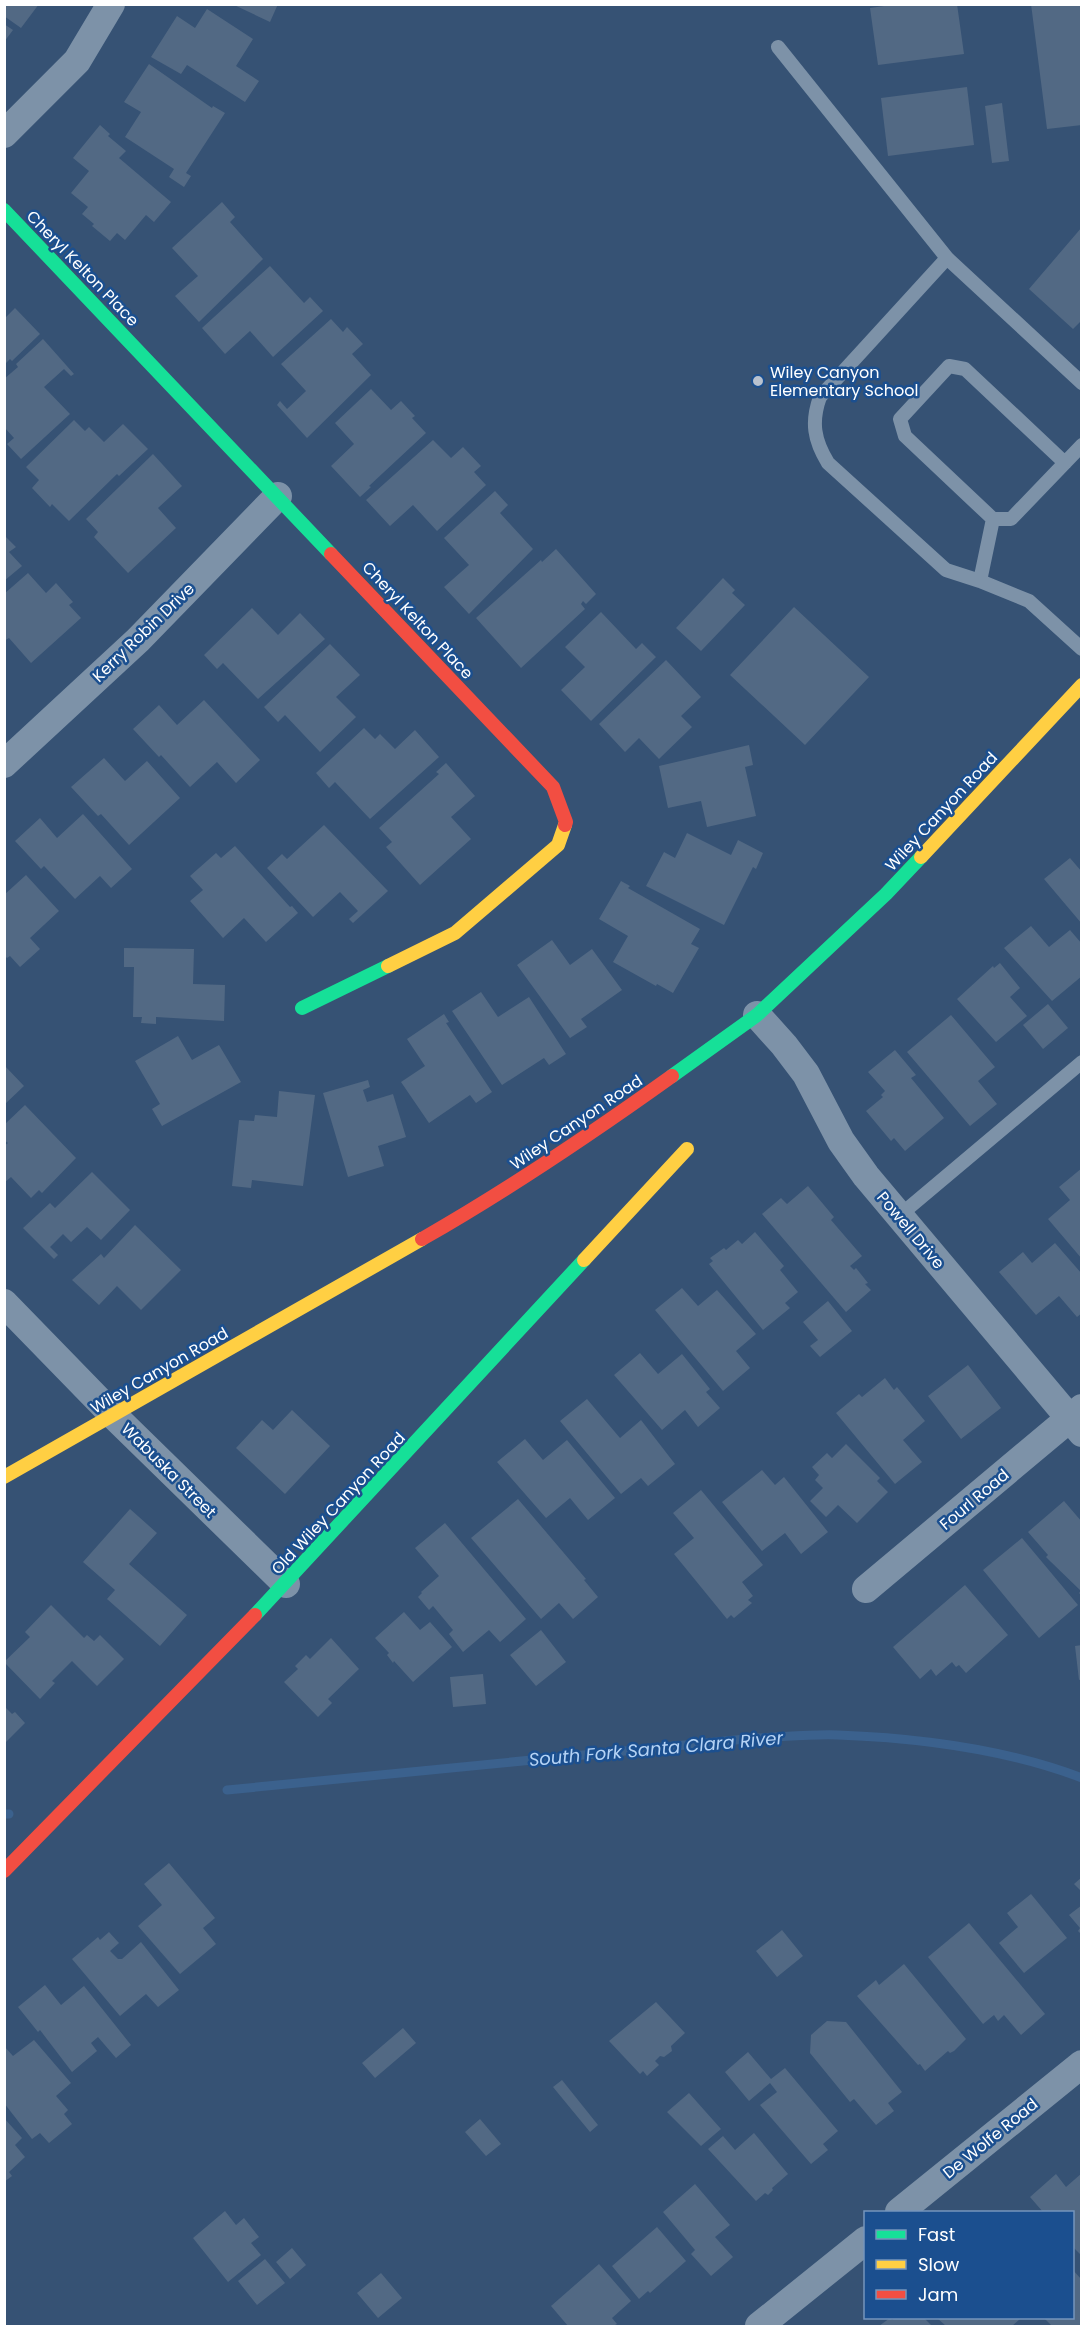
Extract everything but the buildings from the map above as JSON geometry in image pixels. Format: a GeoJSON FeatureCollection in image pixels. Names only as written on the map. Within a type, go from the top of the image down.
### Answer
{"type":"FeatureCollection","features":[{"type":"Feature","properties":{"kind":"street"},"geometry":{"type":"LineString","coordinates":[[4,134],[77,61],[111,4]]}},
{"type":"Feature","properties":{"kind":"street","name":"Cheryl Kelton Place"},"geometry":{"type":"LineString","coordinates":[[4,210],[279,496],[553,787],[566,822],[558,845],[455,933],[302,1008]]}},
{"type":"Feature","properties":{"kind":"street","name":"Kerry Robin Drive"},"geometry":{"type":"LineString","coordinates":[[4,764],[138,640],[279,496]]}},
{"type":"Feature","properties":{"kind":"street","name":"Wiley Canyon Road"},"geometry":{"type":"LineString","coordinates":[[4,1477],[469,1212],[614,1118],[757,1015],[886,894],[1082,685]]}},
{"type":"Feature","properties":{"kind":"street","name":"Powell Drive"},"geometry":{"type":"LineString","coordinates":[[757,1015],[806,1074],[841,1141],[866,1176],[1077,1420]]}},
{"type":"Feature","properties":{"kind":"street","name":"Old Wiley Canyon Road"},"geometry":{"type":"LineString","coordinates":[[4,1871],[286,1584],[687,1149]]}},
{"type":"Feature","properties":{"kind":"street","name":"Wabuska Street"},"geometry":{"type":"LineString","coordinates":[[4,1304],[113,1415],[286,1584]]}},
{"type":"Feature","properties":{"kind":"street","name":"Fourl Road"},"geometry":{"type":"LineString","coordinates":[[866,1589],[1077,1420]]}},
{"type":"Feature","properties":{"kind":"street","name":"De Wolfe Road"},"geometry":{"type":"LineString","coordinates":[[900,2211],[1082,2064]]}},
{"type":"Feature","properties":{"kind":"street"},"geometry":{"type":"LineString","coordinates":[[759,2326],[864,2242]]}},
{"type":"Feature","properties":{"kind":"lane"},"geometry":{"type":"LineString","coordinates":[[778,47],[947,258],[1082,382]]}},
{"type":"Feature","properties":{"kind":"lane"},"geometry":{"type":"LineString","coordinates":[[947,258],[820,397],[814,413],[814,431],[819,449],[828,462],[946,570],[1029,601],[1082,649]]}},
{"type":"Feature","properties":{"kind":"lane"},"geometry":{"type":"LineString","coordinates":[[1065,463],[965,369],[949,366],[900,419],[905,436],[993,519],[1011,519],[1065,463],[1082,445]]}},
{"type":"Feature","properties":{"kind":"lane"},"geometry":{"type":"LineString","coordinates":[[980,581],[993,519]]}},
{"type":"Feature","properties":{"kind":"lane"},"geometry":{"type":"LineString","coordinates":[[899,1216],[1082,1062]]}},
{"type":"Feature","properties":{"kind":"waterway","name":"South Fork Santa Clara River"},"geometry":{"type":"LineString","coordinates":[[227,1790],[756,1738],[818,1735],[931,1742],[993,1752],[1082,1778]]}},
{"type":"Feature","properties":{"kind":"waterway","name":"South Fork Santa Clara River"},"geometry":{"type":"LineString","coordinates":[[4,1814],[9,1814]]}},
{"type":"Feature","properties":{"kind":"traffic: fast"},"geometry":{"type":"LineString","coordinates":[[4,210],[331,554]]}},
{"type":"Feature","properties":{"kind":"traffic: fast"},"geometry":{"type":"LineString","coordinates":[[672,1076],[757,1015],[886,894],[921,857]]}},
{"type":"Feature","properties":{"kind":"traffic: fast"},"geometry":{"type":"LineString","coordinates":[[302,1008],[388,966]]}},
{"type":"Feature","properties":{"kind":"traffic: fast"},"geometry":{"type":"LineString","coordinates":[[255,1615],[584,1260]]}},
{"type":"Feature","properties":{"kind":"traffic: slow"},"geometry":{"type":"LineString","coordinates":[[921,857],[1082,685]]}},
{"type":"Feature","properties":{"kind":"traffic: slow"},"geometry":{"type":"LineString","coordinates":[[388,966],[455,933],[558,845],[565,825]]}},
{"type":"Feature","properties":{"kind":"traffic: slow"},"geometry":{"type":"LineString","coordinates":[[584,1260],[687,1149]]}},
{"type":"Feature","properties":{"kind":"traffic: slow"},"geometry":{"type":"LineString","coordinates":[[4,1477],[422,1239]]}},
{"type":"Feature","properties":{"kind":"traffic: jam"},"geometry":{"type":"LineString","coordinates":[[331,554],[553,787],[566,822],[565,825]]}},
{"type":"Feature","properties":{"kind":"traffic: jam"},"geometry":{"type":"LineString","coordinates":[[422,1239],[549,1161],[672,1076]]}},
{"type":"Feature","properties":{"kind":"traffic: jam"},"geometry":{"type":"LineString","coordinates":[[4,1871],[255,1615]]}},
{"type":"Feature","properties":{"kind":"place","name":"Wiley Canyon Elementary School"},"geometry":{"type":"Point","coordinates":[758,381]}}]}
